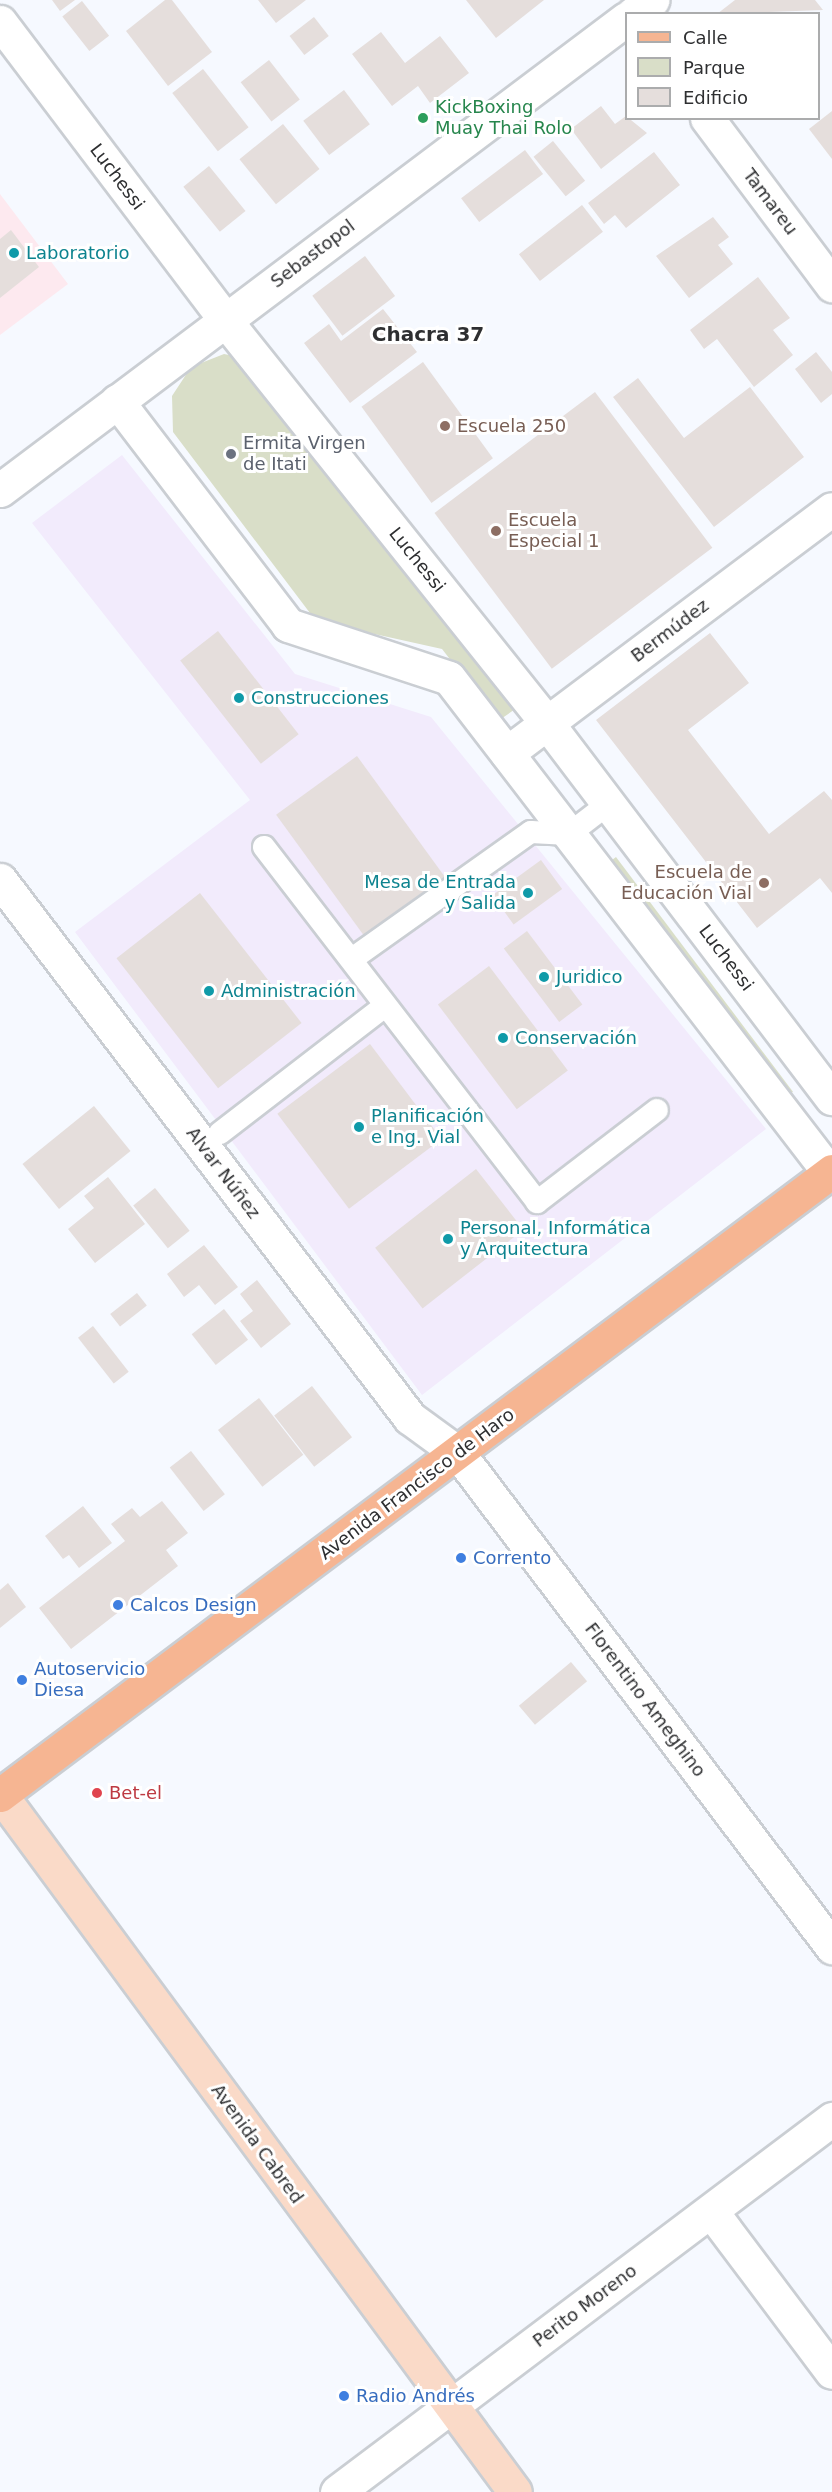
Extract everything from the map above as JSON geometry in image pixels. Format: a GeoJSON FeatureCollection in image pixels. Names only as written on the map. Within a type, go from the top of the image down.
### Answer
{"type":"FeatureCollection","features":[{"type":"Feature","properties":{"kind":"main road","name":"Avenida Francisco de Haro"},"geometry":{"type":"LineString","coordinates":[[0,1795],[831,1173]]}},
{"type":"Feature","properties":{"kind":"main road","name":"Avenida Cabred"},"geometry":{"type":"LineString","coordinates":[[0,1795],[515,2492]]}},
{"type":"Feature","properties":{"kind":"street"},"geometry":{"type":"LineString","coordinates":[[636,12],[652,0]]}},
{"type":"Feature","properties":{"kind":"street","name":"Sebastopol"},"geometry":{"type":"LineString","coordinates":[[0,490],[625,20]]}},
{"type":"Feature","properties":{"kind":"street","name":"Luchessi"},"geometry":{"type":"LineString","coordinates":[[0,22],[225,320],[547,723],[832,1098]]}},
{"type":"Feature","properties":{"kind":"street","name":"Tamareu"},"geometry":{"type":"LineString","coordinates":[[708,120],[832,285]]}},
{"type":"Feature","properties":{"kind":"street"},"geometry":{"type":"LineString","coordinates":[[117,401],[288,626],[449,678],[831,1173]]}},
{"type":"Feature","properties":{"kind":"street","name":"Bermúdez"},"geometry":{"type":"LineString","coordinates":[[507,753],[832,509]]}},
{"type":"Feature","properties":{"kind":"street","name":"Alvar Núñez"},"geometry":{"type":"LineString","coordinates":[[0,880],[410,1418],[458,1453]]}},
{"type":"Feature","properties":{"kind":"street","name":"Florentino Ameghino"},"geometry":{"type":"LineString","coordinates":[[458,1453],[832,1947]]}},
{"type":"Feature","properties":{"kind":"street","name":"Perito Moreno"},"geometry":{"type":"LineString","coordinates":[[337,2492],[832,2119]]}},
{"type":"Feature","properties":{"kind":"street"},"geometry":{"type":"LineString","coordinates":[[711,2211],[832,2372]]}},
{"type":"Feature","properties":{"kind":"lane"},"geometry":{"type":"LineString","coordinates":[[352,959],[531,832],[569,834],[609,804]]}},
{"type":"Feature","properties":{"kind":"lane"},"geometry":{"type":"LineString","coordinates":[[264,847],[537,1202],[657,1110]]}},
{"type":"Feature","properties":{"kind":"lane"},"geometry":{"type":"LineString","coordinates":[[220,1133],[385,1006]]}},
{"type":"Feature","properties":{"kind":"shaded area"},"geometry":{"type":"Polygon","coordinates":[[[0,194],[68,284],[0,335],[0,194]]]}},
{"type":"Feature","properties":{"kind":"shaded area"},"geometry":{"type":"Polygon","coordinates":[[[122,455],[295,674],[431,717],[766,1129],[422,1395],[75,932],[250,800],[32,523],[122,455]]]}},
{"type":"Feature","properties":{"kind":"green space"},"geometry":{"type":"Polygon","coordinates":[[[224,354],[259,361],[521,705],[498,721],[442,649],[316,621],[173,432],[172,396],[191,367],[224,354]]]}},
{"type":"Feature","properties":{"kind":"green space"},"geometry":{"type":"Polygon","coordinates":[[[616,857],[793,1092],[780,1101],[603,867],[616,857]]]}},
{"type":"Feature","properties":{"kind":"building"},"geometry":{"type":"Polygon","coordinates":[[[52,0],[75,0],[60,11],[52,0]]]}},
{"type":"Feature","properties":{"kind":"building"},"geometry":{"type":"Polygon","coordinates":[[[165,0],[172,0],[212,52],[168,86],[126,31],[165,0]]]}},
{"type":"Feature","properties":{"kind":"building"},"geometry":{"type":"Polygon","coordinates":[[[258,0],[306,0],[276,23],[258,0]]]}},
{"type":"Feature","properties":{"kind":"building"},"geometry":{"type":"Polygon","coordinates":[[[466,0],[544,0],[496,38],[466,0]]]}},
{"type":"Feature","properties":{"kind":"building"},"geometry":{"type":"Polygon","coordinates":[[[735,0],[815,0],[823,10],[770,12],[720,12],[735,0]]]}},
{"type":"Feature","properties":{"kind":"building"},"geometry":{"type":"Polygon","coordinates":[[[82,1],[109,36],[89,51],[62,16],[82,1]]]}},
{"type":"Feature","properties":{"kind":"building"},"geometry":{"type":"Polygon","coordinates":[[[314,17],[329,36],[304,55],[290,36],[314,17]]]}},
{"type":"Feature","properties":{"kind":"building"},"geometry":{"type":"Polygon","coordinates":[[[381,32],[405,63],[440,36],[469,73],[430,103],[418,86],[392,106],[352,54],[381,32]]]}},
{"type":"Feature","properties":{"kind":"building"},"geometry":{"type":"Polygon","coordinates":[[[269,60],[300,99],[271,122],[241,82],[269,60]]]}},
{"type":"Feature","properties":{"kind":"building"},"geometry":{"type":"Polygon","coordinates":[[[203,69],[249,127],[218,151],[172,93],[203,69]]]}},
{"type":"Feature","properties":{"kind":"building"},"geometry":{"type":"Polygon","coordinates":[[[344,90],[370,124],[329,155],[303,121],[344,90]]]}},
{"type":"Feature","properties":{"kind":"building"},"geometry":{"type":"Polygon","coordinates":[[[601,106],[615,124],[625,117],[625,120],[631,120],[647,133],[601,169],[571,129],[601,106]]]}},
{"type":"Feature","properties":{"kind":"building"},"geometry":{"type":"Polygon","coordinates":[[[832,111],[832,159],[809,129],[832,111]]]}},
{"type":"Feature","properties":{"kind":"building"},"geometry":{"type":"Polygon","coordinates":[[[283,124],[320,169],[276,204],[239,159],[283,124]]]}},
{"type":"Feature","properties":{"kind":"building"},"geometry":{"type":"Polygon","coordinates":[[[553,141],[585,181],[566,196],[534,157],[553,141]]]}},
{"type":"Feature","properties":{"kind":"building"},"geometry":{"type":"Polygon","coordinates":[[[525,150],[543,174],[479,222],[461,198],[525,150]]]}},
{"type":"Feature","properties":{"kind":"building"},"geometry":{"type":"Polygon","coordinates":[[[654,152],[680,185],[626,228],[615,215],[604,224],[588,203],[654,152]]]}},
{"type":"Feature","properties":{"kind":"building"},"geometry":{"type":"Polygon","coordinates":[[[209,166],[246,211],[220,232],[183,187],[209,166]]]}},
{"type":"Feature","properties":{"kind":"building"},"geometry":{"type":"Polygon","coordinates":[[[582,205],[603,232],[540,281],[519,254],[582,205]]]}},
{"type":"Feature","properties":{"kind":"building"},"geometry":{"type":"Polygon","coordinates":[[[713,217],[729,237],[718,245],[733,264],[689,298],[656,256],[713,217]]]}},
{"type":"Feature","properties":{"kind":"building","name":"Laboratorio"},"geometry":{"type":"Polygon","coordinates":[[[11,230],[39,267],[0,298],[0,239],[11,230]]]}},
{"type":"Feature","properties":{"kind":"building"},"geometry":{"type":"Polygon","coordinates":[[[365,256],[395,296],[342,336],[312,296],[365,256]]]}},
{"type":"Feature","properties":{"kind":"building"},"geometry":{"type":"Polygon","coordinates":[[[758,277],[790,318],[773,330],[793,355],[754,387],[717,339],[704,349],[690,330],[758,277]]]}},
{"type":"Feature","properties":{"kind":"building"},"geometry":{"type":"Polygon","coordinates":[[[383,309],[417,352],[350,403],[304,343],[329,324],[341,341],[383,309]]]}},
{"type":"Feature","properties":{"kind":"building"},"geometry":{"type":"Polygon","coordinates":[[[816,352],[832,372],[832,394],[821,403],[795,369],[816,352]]]}},
{"type":"Feature","properties":{"kind":"building"},"geometry":{"type":"Polygon","coordinates":[[[423,362],[493,458],[431,503],[362,407],[423,362]]]}},
{"type":"Feature","properties":{"kind":"building"},"geometry":{"type":"Polygon","coordinates":[[[638,378],[684,438],[750,387],[804,457],[714,527],[613,397],[638,378]]]}},
{"type":"Feature","properties":{"kind":"building"},"geometry":{"type":"Polygon","coordinates":[[[595,392],[712,548],[552,669],[434,513],[595,392]]]}},
{"type":"Feature","properties":{"kind":"building","name":"Construcciones"},"geometry":{"type":"Polygon","coordinates":[[[218,631],[299,734],[261,764],[180,661],[218,631]]]}},
{"type":"Feature","properties":{"kind":"building"},"geometry":{"type":"Polygon","coordinates":[[[710,633],[749,683],[688,730],[769,834],[824,791],[832,800],[832,893],[820,878],[757,928],[596,720],[710,633]]]}},
{"type":"Feature","properties":{"kind":"building"},"geometry":{"type":"Polygon","coordinates":[[[357,756],[445,877],[364,935],[276,815],[357,756]]]}},
{"type":"Feature","properties":{"kind":"building","name":"Mesa de Entrada y Salida"},"geometry":{"type":"Polygon","coordinates":[[[541,860],[562,889],[514,924],[492,895],[541,860]]]}},
{"type":"Feature","properties":{"kind":"building","name":"Administración"},"geometry":{"type":"Polygon","coordinates":[[[200,893],[302,1023],[218,1088],[116,958],[200,893]]]}},
{"type":"Feature","properties":{"kind":"building","name":"Juridico"},"geometry":{"type":"Polygon","coordinates":[[[527,931],[582,1004],[559,1022],[504,948],[527,931]]]}},
{"type":"Feature","properties":{"kind":"building","name":"Conservación"},"geometry":{"type":"Polygon","coordinates":[[[489,966],[568,1071],[517,1109],[438,1005],[489,966]]]}},
{"type":"Feature","properties":{"kind":"building","name":"Planificación e Ing. Vial"},"geometry":{"type":"Polygon","coordinates":[[[370,1044],[442,1139],[349,1209],[277,1114],[370,1044]]]}},
{"type":"Feature","properties":{"kind":"building"},"geometry":{"type":"Polygon","coordinates":[[[94,1106],[131,1151],[59,1209],[23,1164],[94,1106]]]}},
{"type":"Feature","properties":{"kind":"building","name":"Personal, Informática y Arquitectura"},"geometry":{"type":"Polygon","coordinates":[[[476,1169],[523,1230],[423,1308],[375,1248],[476,1169]]]}},
{"type":"Feature","properties":{"kind":"building"},"geometry":{"type":"Polygon","coordinates":[[[108,1177],[145,1224],[95,1263],[68,1229],[94,1208],[84,1196],[108,1177]]]}},
{"type":"Feature","properties":{"kind":"building"},"geometry":{"type":"Polygon","coordinates":[[[155,1188],[190,1231],[168,1248],[133,1206],[155,1188]]]}},
{"type":"Feature","properties":{"kind":"building"},"geometry":{"type":"Polygon","coordinates":[[[204,1245],[238,1287],[215,1305],[199,1285],[184,1297],[167,1274],[204,1245]]]}},
{"type":"Feature","properties":{"kind":"building"},"geometry":{"type":"Polygon","coordinates":[[[257,1280],[291,1324],[261,1348],[240,1321],[253,1311],[240,1294],[257,1280]]]}},
{"type":"Feature","properties":{"kind":"building"},"geometry":{"type":"Polygon","coordinates":[[[137,1293],[147,1306],[120,1327],[110,1314],[137,1293]]]}},
{"type":"Feature","properties":{"kind":"building"},"geometry":{"type":"Polygon","coordinates":[[[224,1309],[248,1340],[216,1365],[192,1334],[224,1309]]]}},
{"type":"Feature","properties":{"kind":"building"},"geometry":{"type":"Polygon","coordinates":[[[93,1326],[129,1372],[114,1383],[78,1338],[93,1326]]]}},
{"type":"Feature","properties":{"kind":"building"},"geometry":{"type":"Polygon","coordinates":[[[312,1386],[352,1437],[314,1467],[274,1416],[312,1386]]]}},
{"type":"Feature","properties":{"kind":"building"},"geometry":{"type":"Polygon","coordinates":[[[259,1398],[303,1455],[262,1487],[218,1430],[259,1398]]]}},
{"type":"Feature","properties":{"kind":"building"},"geometry":{"type":"Polygon","coordinates":[[[191,1451],[225,1494],[204,1511],[170,1468],[191,1451]]]}},
{"type":"Feature","properties":{"kind":"building"},"geometry":{"type":"Polygon","coordinates":[[[162,1501],[188,1533],[166,1550],[178,1566],[71,1649],[39,1608],[125,1541],[111,1524],[132,1508],[140,1517],[162,1501]]]}},
{"type":"Feature","properties":{"kind":"building"},"geometry":{"type":"Polygon","coordinates":[[[83,1506],[112,1543],[79,1568],[69,1555],[63,1559],[45,1536],[83,1506]]]}},
{"type":"Feature","properties":{"kind":"building"},"geometry":{"type":"Polygon","coordinates":[[[8,1583],[26,1607],[0,1628],[0,1590],[8,1583]]]}},
{"type":"Feature","properties":{"kind":"building"},"geometry":{"type":"Polygon","coordinates":[[[571,1662],[587,1681],[535,1725],[519,1706],[571,1662]]]}},
{"type":"Feature","properties":{"kind":"place","name":"KickBoxing Muay Thai Rolo"},"geometry":{"type":"Point","coordinates":[423,118]}},
{"type":"Feature","properties":{"kind":"place","name":"Laboratorio"},"geometry":{"type":"Point","coordinates":[14,253]}},
{"type":"Feature","properties":{"kind":"place","name":"Escuela 250"},"geometry":{"type":"Point","coordinates":[445,426]}},
{"type":"Feature","properties":{"kind":"place","name":"Ermita Virgen de Itati"},"geometry":{"type":"Point","coordinates":[231,454]}},
{"type":"Feature","properties":{"kind":"place","name":"Escuela Especial 1"},"geometry":{"type":"Point","coordinates":[496,531]}},
{"type":"Feature","properties":{"kind":"place","name":"Construcciones"},"geometry":{"type":"Point","coordinates":[239,698]}},
{"type":"Feature","properties":{"kind":"place","name":"Escuela de Educación Vial"},"geometry":{"type":"Point","coordinates":[764,883]}},
{"type":"Feature","properties":{"kind":"place","name":"Mesa de Entrada y Salida"},"geometry":{"type":"Point","coordinates":[528,893]}},
{"type":"Feature","properties":{"kind":"place","name":"Juridico"},"geometry":{"type":"Point","coordinates":[544,977]}},
{"type":"Feature","properties":{"kind":"place","name":"Administración"},"geometry":{"type":"Point","coordinates":[209,991]}},
{"type":"Feature","properties":{"kind":"place","name":"Conservación"},"geometry":{"type":"Point","coordinates":[503,1038]}},
{"type":"Feature","properties":{"kind":"place","name":"Planificación e Ing. Vial"},"geometry":{"type":"Point","coordinates":[359,1127]}},
{"type":"Feature","properties":{"kind":"place","name":"Personal, Informática y Arquitectura"},"geometry":{"type":"Point","coordinates":[448,1239]}},
{"type":"Feature","properties":{"kind":"place","name":"Corrento"},"geometry":{"type":"Point","coordinates":[461,1558]}},
{"type":"Feature","properties":{"kind":"place","name":"Calcos Design"},"geometry":{"type":"Point","coordinates":[118,1605]}},
{"type":"Feature","properties":{"kind":"place","name":"Autoservicio Diesa"},"geometry":{"type":"Point","coordinates":[22,1680]}},
{"type":"Feature","properties":{"kind":"place","name":"Bet-el"},"geometry":{"type":"Point","coordinates":[97,1793]}},
{"type":"Feature","properties":{"kind":"place","name":"Radio Andrés"},"geometry":{"type":"Point","coordinates":[344,2396]}},
{"type":"Feature","properties":{"kind":"district","name":"Chacra 37"},"geometry":{"type":"Point","coordinates":[428,334]}}]}
